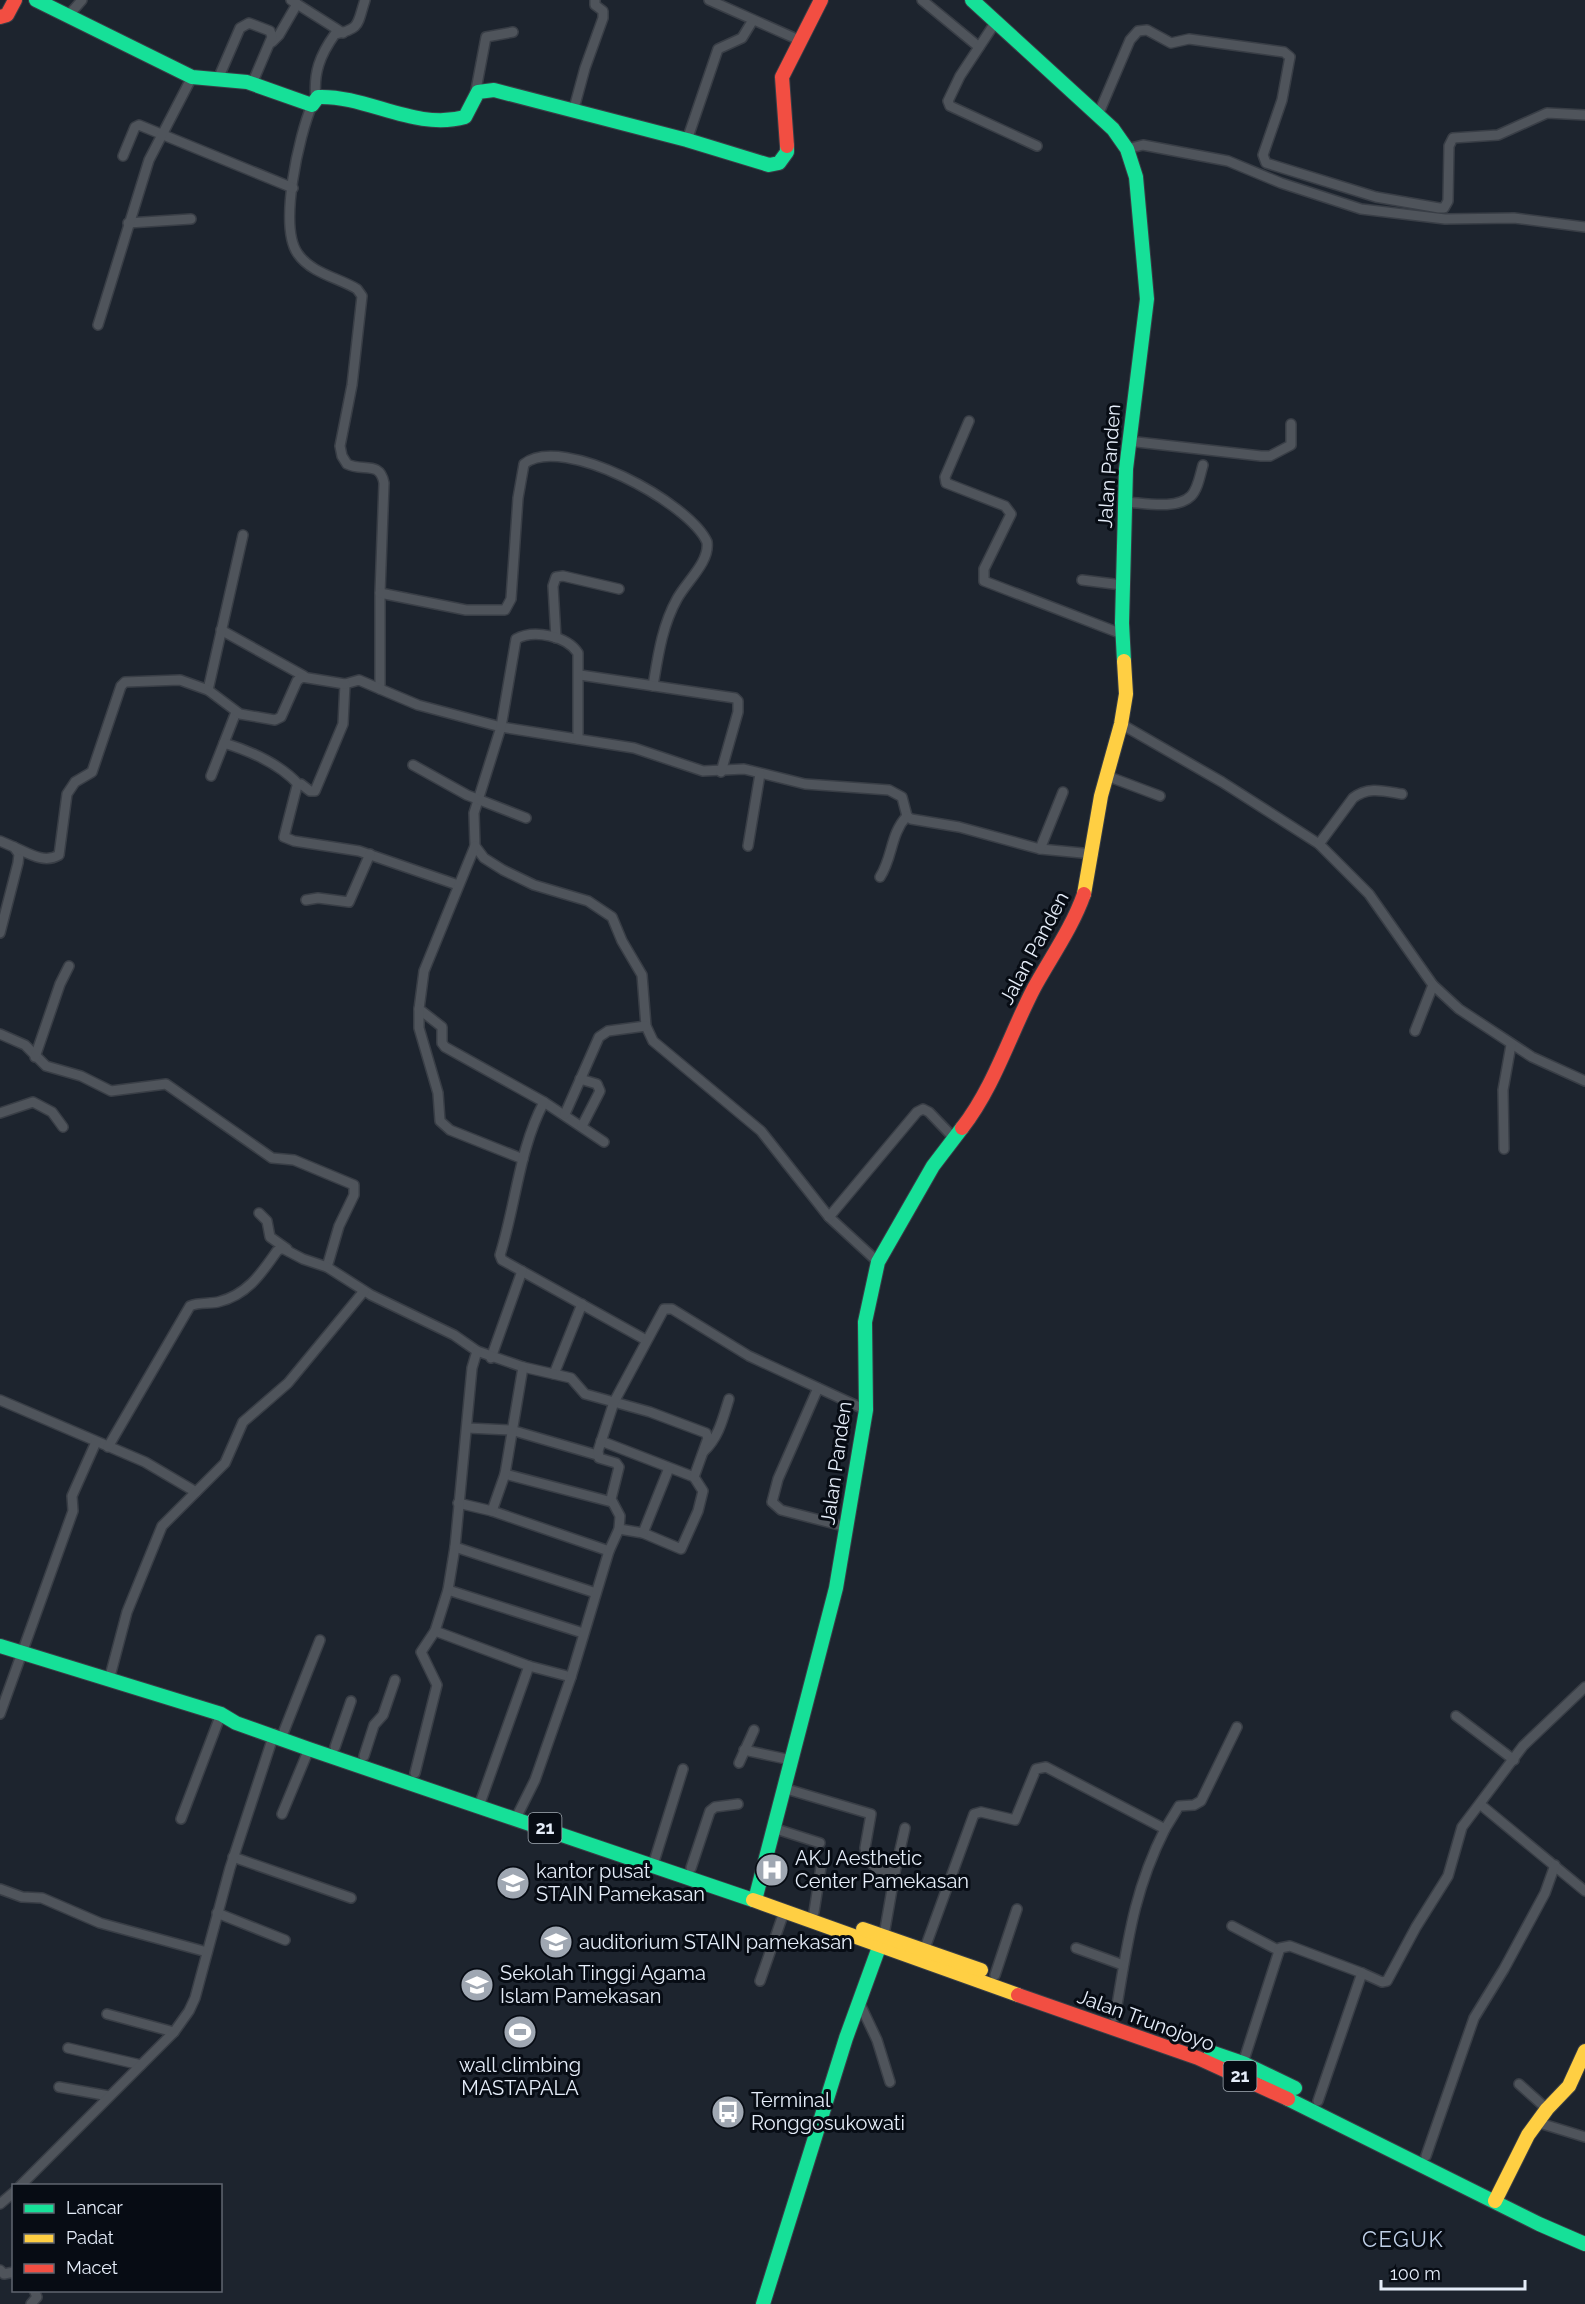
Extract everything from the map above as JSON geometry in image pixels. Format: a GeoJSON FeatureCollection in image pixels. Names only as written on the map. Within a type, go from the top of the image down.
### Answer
{"type":"FeatureCollection","features":[{"type":"Feature","properties":{"kind":"main road"},"geometry":{"type":"LineString","coordinates":[[0,17],[7,15],[15,0]]}},
{"type":"Feature","properties":{"kind":"main road"},"geometry":{"type":"LineString","coordinates":[[36,0],[192,77],[252,84],[314,102],[331,95],[399,115],[454,120],[465,117],[474,97],[480,91],[494,90],[687,140],[764,165],[784,160],[787,147],[781,84],[784,70],[821,0]]}},
{"type":"Feature","properties":{"kind":"main road","name":"Jalan Panden"},"geometry":{"type":"LineString","coordinates":[[756,1896],[836,1588],[866,1410],[866,1322],[878,1262],[933,1166],[953,1137],[977,1109],[1030,997],[1073,924],[1083,900],[1107,776],[1121,724],[1126,694],[1122,585],[1128,441],[1147,299],[1137,183],[1127,149],[1119,136],[972,0]]}},
{"type":"Feature","properties":{"kind":"main road","name":"21"},"geometry":{"type":"LineString","coordinates":[[0,1646],[277,1732],[364,1756],[416,1773],[481,1801]]}},
{"type":"Feature","properties":{"kind":"main road","name":"21"},"geometry":{"type":"LineString","coordinates":[[277,1732],[309,1749],[520,1813],[756,1896],[814,1912],[882,1940]]}},
{"type":"Feature","properties":{"kind":"main road","name":"21"},"geometry":{"type":"LineString","coordinates":[[654,1860],[690,1868],[756,1896],[784,1912],[882,1940]]}},
{"type":"Feature","properties":{"kind":"main road"},"geometry":{"type":"LineString","coordinates":[[763,2304],[808,2156],[882,1940]]}},
{"type":"Feature","properties":{"kind":"main road","name":"Jalan Trunojoyo"},"geometry":{"type":"LineString","coordinates":[[882,1940],[925,1948],[1243,2063],[1426,2156],[1498,2196],[1539,2224],[1585,2244]]}},
{"type":"Feature","properties":{"kind":"main road","name":"Jalan Trunojoyo"},"geometry":{"type":"LineString","coordinates":[[882,1940],[1198,2058],[1498,2196],[1585,2232]]}},
{"type":"Feature","properties":{"kind":"main road"},"geometry":{"type":"LineString","coordinates":[[1498,2196],[1536,2122],[1569,2086],[1585,2051]]}},
{"type":"Feature","properties":{"kind":"street"},"geometry":{"type":"LineString","coordinates":[[68,16],[82,0]]}},
{"type":"Feature","properties":{"kind":"street"},"geometry":{"type":"LineString","coordinates":[[365,0],[356,27],[333,37],[317,66],[314,76],[314,102],[300,140],[289,230],[298,256],[315,269],[357,289],[362,296],[352,385],[340,446],[347,464],[375,468],[383,477],[380,689]]}},
{"type":"Feature","properties":{"kind":"street"},"geometry":{"type":"LineString","coordinates":[[573,112],[582,75],[603,18],[603,11],[595,6],[594,0]]}},
{"type":"Feature","properties":{"kind":"street"},"geometry":{"type":"LineString","coordinates":[[709,0],[799,40]]}},
{"type":"Feature","properties":{"kind":"street"},"geometry":{"type":"LineString","coordinates":[[922,0],[979,47]]}},
{"type":"Feature","properties":{"kind":"street"},"geometry":{"type":"LineString","coordinates":[[252,84],[294,2],[343,33]]}},
{"type":"Feature","properties":{"kind":"street"},"geometry":{"type":"LineString","coordinates":[[687,140],[718,49],[742,38],[753,20]]}},
{"type":"Feature","properties":{"kind":"street"},"geometry":{"type":"LineString","coordinates":[[995,23],[948,99],[950,106],[1037,146]]}},
{"type":"Feature","properties":{"kind":"street"},"geometry":{"type":"LineString","coordinates":[[219,79],[242,25],[258,25],[270,31],[272,42]]}},
{"type":"Feature","properties":{"kind":"street"},"geometry":{"type":"LineString","coordinates":[[1098,115],[1130,40],[1138,31],[1147,30],[1171,43],[1189,39],[1284,52],[1290,57],[1282,100],[1263,155],[1266,163],[1376,197],[1439,208],[1444,208],[1448,201],[1449,146],[1453,138],[1498,135],[1547,113],[1585,115]]}},
{"type":"Feature","properties":{"kind":"street"},"geometry":{"type":"LineString","coordinates":[[474,97],[486,37],[513,32]]}},
{"type":"Feature","properties":{"kind":"street"},"geometry":{"type":"LineString","coordinates":[[98,325],[144,171],[160,135],[192,77]]}},
{"type":"Feature","properties":{"kind":"street"},"geometry":{"type":"LineString","coordinates":[[123,156],[137,125],[293,188]]}},
{"type":"Feature","properties":{"kind":"street"},"geometry":{"type":"LineString","coordinates":[[1127,149],[1143,145],[1228,161],[1297,189],[1361,209],[1445,219],[1514,218],[1585,227]]}},
{"type":"Feature","properties":{"kind":"street"},"geometry":{"type":"LineString","coordinates":[[128,223],[191,219]]}},
{"type":"Feature","properties":{"kind":"street"},"geometry":{"type":"LineString","coordinates":[[969,421],[945,477],[946,483],[1005,506],[1011,514],[984,568],[984,581],[1122,634]]}},
{"type":"Feature","properties":{"kind":"street"},"geometry":{"type":"LineString","coordinates":[[1128,441],[1268,456],[1291,445],[1291,424]]}},
{"type":"Feature","properties":{"kind":"street"},"geometry":{"type":"LineString","coordinates":[[380,593],[466,610],[505,610],[511,599],[519,489],[524,464],[538,458],[578,459],[595,463],[663,500],[688,518],[707,542],[707,554],[677,599],[661,638],[653,686]]}},
{"type":"Feature","properties":{"kind":"street"},"geometry":{"type":"LineString","coordinates":[[1126,502],[1176,503],[1186,500],[1193,495],[1203,465]]}},
{"type":"Feature","properties":{"kind":"street"},"geometry":{"type":"LineString","coordinates":[[208,690],[243,536]]}},
{"type":"Feature","properties":{"kind":"street"},"geometry":{"type":"LineString","coordinates":[[556,638],[553,586],[556,577],[563,576],[619,589]]}},
{"type":"Feature","properties":{"kind":"street"},"geometry":{"type":"LineString","coordinates":[[1082,580],[1122,585]]}},
{"type":"Feature","properties":{"kind":"street"},"geometry":{"type":"LineString","coordinates":[[221,630],[304,676],[345,684],[359,680],[418,705],[501,727],[634,748],[703,771],[722,772],[744,769],[805,784],[889,790],[902,797],[907,816],[911,819],[959,827],[1040,849],[1093,854]]}},
{"type":"Feature","properties":{"kind":"street"},"geometry":{"type":"LineString","coordinates":[[523,1159],[450,1130],[443,1125],[439,1116],[436,1084],[419,1028],[422,978],[475,846],[473,821],[477,799],[501,727],[516,639],[531,635],[556,638],[568,641],[578,653],[580,675],[578,739]]}},
{"type":"Feature","properties":{"kind":"street"},"geometry":{"type":"LineString","coordinates":[[580,675],[730,696],[737,700],[738,712],[722,772]]}},
{"type":"Feature","properties":{"kind":"street"},"geometry":{"type":"LineString","coordinates":[[0,841],[39,858],[52,858],[58,855],[67,794],[75,782],[92,772],[123,684],[173,680],[208,690],[236,712],[247,716],[279,719],[297,681],[304,676]]}},
{"type":"Feature","properties":{"kind":"street"},"geometry":{"type":"LineString","coordinates":[[224,743],[256,755],[288,774],[310,791],[317,788],[343,724],[345,684]]}},
{"type":"Feature","properties":{"kind":"street"},"geometry":{"type":"LineString","coordinates":[[211,776],[236,712]]}},
{"type":"Feature","properties":{"kind":"street"},"geometry":{"type":"LineString","coordinates":[[1121,724],[1222,782],[1319,844],[1373,900],[1433,985],[1477,1022],[1511,1045],[1585,1081]]}},
{"type":"Feature","properties":{"kind":"street"},"geometry":{"type":"LineString","coordinates":[[413,765],[443,783],[477,799],[526,818]]}},
{"type":"Feature","properties":{"kind":"street"},"geometry":{"type":"LineString","coordinates":[[748,846],[760,774]]}},
{"type":"Feature","properties":{"kind":"street"},"geometry":{"type":"LineString","coordinates":[[1107,776],[1160,796]]}},
{"type":"Feature","properties":{"kind":"street"},"geometry":{"type":"LineString","coordinates":[[299,784],[283,832],[285,838],[370,854],[458,885]]}},
{"type":"Feature","properties":{"kind":"street"},"geometry":{"type":"LineString","coordinates":[[1319,844],[1360,792],[1370,790],[1402,794]]}},
{"type":"Feature","properties":{"kind":"street"},"geometry":{"type":"LineString","coordinates":[[1040,849],[1063,792]]}},
{"type":"Feature","properties":{"kind":"street"},"geometry":{"type":"LineString","coordinates":[[880,877],[891,856],[897,827],[907,816]]}},
{"type":"Feature","properties":{"kind":"street"},"geometry":{"type":"LineString","coordinates":[[475,846],[484,858],[503,870],[534,885],[588,901],[612,918],[622,941],[642,975],[646,1026],[657,1046],[770,1140],[830,1217],[878,1262]]}},
{"type":"Feature","properties":{"kind":"street"},"geometry":{"type":"LineString","coordinates":[[0,933],[18,863],[19,854],[14,847]]}},
{"type":"Feature","properties":{"kind":"street"},"geometry":{"type":"LineString","coordinates":[[306,900],[314,897],[349,902],[370,854]]}},
{"type":"Feature","properties":{"kind":"street"},"geometry":{"type":"LineString","coordinates":[[34,1057],[60,984],[69,966]]}},
{"type":"Feature","properties":{"kind":"street"},"geometry":{"type":"LineString","coordinates":[[1415,1031],[1433,985]]}},
{"type":"Feature","properties":{"kind":"street"},"geometry":{"type":"LineString","coordinates":[[419,1009],[442,1027],[442,1043],[445,1047],[565,1114],[604,1142]]}},
{"type":"Feature","properties":{"kind":"street"},"geometry":{"type":"LineString","coordinates":[[565,1114],[603,1033],[646,1026]]}},
{"type":"Feature","properties":{"kind":"street"},"geometry":{"type":"LineString","coordinates":[[0,1034],[22,1044],[46,1066],[81,1076],[111,1091],[166,1084],[272,1158],[294,1160],[354,1185],[354,1195],[339,1226],[327,1267]]}},
{"type":"Feature","properties":{"kind":"street"},"geometry":{"type":"LineString","coordinates":[[1504,1149],[1503,1090],[1511,1045]]}},
{"type":"Feature","properties":{"kind":"street"},"geometry":{"type":"LineString","coordinates":[[580,1079],[597,1084],[600,1091],[582,1126]]}},
{"type":"Feature","properties":{"kind":"street"},"geometry":{"type":"LineString","coordinates":[[0,1113],[33,1102],[52,1112],[63,1127]]}},
{"type":"Feature","properties":{"kind":"street"},"geometry":{"type":"LineString","coordinates":[[544,1102],[532,1125],[500,1255],[502,1260],[646,1340]]}},
{"type":"Feature","properties":{"kind":"street"},"geometry":{"type":"LineString","coordinates":[[830,1217],[917,1112],[923,1109],[929,1112],[953,1137]]}},
{"type":"Feature","properties":{"kind":"street"},"geometry":{"type":"LineString","coordinates":[[259,1213],[267,1221],[270,1237],[287,1249],[303,1259],[327,1267],[364,1291],[454,1335],[477,1352],[523,1367],[571,1378],[585,1394],[706,1433],[708,1438],[694,1477]]}},
{"type":"Feature","properties":{"kind":"street"},"geometry":{"type":"LineString","coordinates":[[108,1447],[190,1306],[217,1302],[235,1296],[255,1282],[277,1251],[287,1249]]}},
{"type":"Feature","properties":{"kind":"street"},"geometry":{"type":"LineString","coordinates":[[491,1358],[522,1271]]}},
{"type":"Feature","properties":{"kind":"street"},"geometry":{"type":"LineString","coordinates":[[109,1681],[128,1612],[162,1526],[230,1456],[243,1422],[288,1383],[364,1291]]}},
{"type":"Feature","properties":{"kind":"street"},"geometry":{"type":"LineString","coordinates":[[554,1374],[582,1304]]}},
{"type":"Feature","properties":{"kind":"street"},"geometry":{"type":"LineString","coordinates":[[597,1455],[614,1402],[662,1311],[668,1308],[749,1356],[866,1410]]}},
{"type":"Feature","properties":{"kind":"street"},"geometry":{"type":"LineString","coordinates":[[416,1773],[436,1685],[421,1652],[435,1631],[448,1590],[455,1547],[472,1368],[477,1352]]}},
{"type":"Feature","properties":{"kind":"street"},"geometry":{"type":"LineString","coordinates":[[492,1511],[505,1474],[523,1367]]}},
{"type":"Feature","properties":{"kind":"street"},"geometry":{"type":"LineString","coordinates":[[818,1388],[777,1479],[772,1502],[777,1508],[847,1527]]}},
{"type":"Feature","properties":{"kind":"street"},"geometry":{"type":"LineString","coordinates":[[702,1453],[713,1443],[729,1399]]}},
{"type":"Feature","properties":{"kind":"street"},"geometry":{"type":"LineString","coordinates":[[0,1400],[145,1462],[196,1492]]}},
{"type":"Feature","properties":{"kind":"street"},"geometry":{"type":"LineString","coordinates":[[467,1428],[511,1430],[597,1455],[619,1467],[612,1502]]}},
{"type":"Feature","properties":{"kind":"street"},"geometry":{"type":"LineString","coordinates":[[601,1441],[694,1477],[702,1487],[703,1495],[682,1549],[672,1547],[643,1533],[619,1529]]}},
{"type":"Feature","properties":{"kind":"street"},"geometry":{"type":"LineString","coordinates":[[0,1714],[73,1511],[72,1496],[96,1442]]}},
{"type":"Feature","properties":{"kind":"street"},"geometry":{"type":"LineString","coordinates":[[643,1533],[669,1468]]}},
{"type":"Feature","properties":{"kind":"street"},"geometry":{"type":"LineString","coordinates":[[505,1474],[612,1502],[619,1513],[619,1529],[609,1551],[571,1677],[520,1813]]}},
{"type":"Feature","properties":{"kind":"street"},"geometry":{"type":"LineString","coordinates":[[458,1503],[492,1511],[609,1551]]}},
{"type":"Feature","properties":{"kind":"street"},"geometry":{"type":"LineString","coordinates":[[455,1547],[596,1593]]}},
{"type":"Feature","properties":{"kind":"street"},"geometry":{"type":"LineString","coordinates":[[448,1590],[583,1633]]}},
{"type":"Feature","properties":{"kind":"street"},"geometry":{"type":"LineString","coordinates":[[435,1631],[529,1666],[571,1677]]}},
{"type":"Feature","properties":{"kind":"street"},"geometry":{"type":"LineString","coordinates":[[22,2184],[174,2032],[189,2011],[233,1857],[277,1732],[320,1640]]}},
{"type":"Feature","properties":{"kind":"street"},"geometry":{"type":"LineString","coordinates":[[481,1801],[529,1666]]}},
{"type":"Feature","properties":{"kind":"street"},"geometry":{"type":"LineString","coordinates":[[364,1756],[374,1725],[383,1715],[395,1680]]}},
{"type":"Feature","properties":{"kind":"street"},"geometry":{"type":"LineString","coordinates":[[1232,1926],[1278,1950],[1290,1946],[1382,1982],[1387,1981],[1416,1927],[1448,1876],[1462,1827],[1528,1741],[1585,1687]]}},
{"type":"Feature","properties":{"kind":"street"},"geometry":{"type":"LineString","coordinates":[[335,1747],[351,1701]]}},
{"type":"Feature","properties":{"kind":"street"},"geometry":{"type":"LineString","coordinates":[[181,1819],[227,1716]]}},
{"type":"Feature","properties":{"kind":"street"},"geometry":{"type":"LineString","coordinates":[[1456,1716],[1514,1760]]}},
{"type":"Feature","properties":{"kind":"street"},"geometry":{"type":"LineString","coordinates":[[1115,2018],[1139,1887],[1165,1829],[1179,1806],[1194,1805],[1201,1801],[1237,1727]]}},
{"type":"Feature","properties":{"kind":"street"},"geometry":{"type":"LineString","coordinates":[[739,1763],[754,1730]]}},
{"type":"Feature","properties":{"kind":"street"},"geometry":{"type":"LineString","coordinates":[[282,1814],[309,1749]]}},
{"type":"Feature","properties":{"kind":"street"},"geometry":{"type":"LineString","coordinates":[[744,1750],[791,1760]]}},
{"type":"Feature","properties":{"kind":"street"},"geometry":{"type":"LineString","coordinates":[[925,1948],[975,1814],[981,1812],[1016,1820],[1039,1767],[1046,1767],[1165,1829]]}},
{"type":"Feature","properties":{"kind":"street"},"geometry":{"type":"LineString","coordinates":[[654,1860],[683,1769]]}},
{"type":"Feature","properties":{"kind":"street"},"geometry":{"type":"LineString","coordinates":[[783,1788],[871,1814],[865,1848],[867,1859],[878,1869],[895,1872]]}},
{"type":"Feature","properties":{"kind":"street"},"geometry":{"type":"LineString","coordinates":[[690,1868],[710,1811],[723,1805],[738,1804]]}},
{"type":"Feature","properties":{"kind":"street"},"geometry":{"type":"LineString","coordinates":[[1481,1805],[1585,1891]]}},
{"type":"Feature","properties":{"kind":"street"},"geometry":{"type":"LineString","coordinates":[[773,1828],[820,1842]]}},
{"type":"Feature","properties":{"kind":"street"},"geometry":{"type":"LineString","coordinates":[[882,1940],[905,1828]]}},
{"type":"Feature","properties":{"kind":"street"},"geometry":{"type":"LineString","coordinates":[[233,1857],[351,1898]]}},
{"type":"Feature","properties":{"kind":"street"},"geometry":{"type":"LineString","coordinates":[[1426,2156],[1474,2018],[1504,1969],[1545,1893],[1555,1865]]}},
{"type":"Feature","properties":{"kind":"street"},"geometry":{"type":"LineString","coordinates":[[814,1912],[821,1867]]}},
{"type":"Feature","properties":{"kind":"street"},"geometry":{"type":"LineString","coordinates":[[0,1889],[22,1897],[42,1898],[100,1923],[207,1952]]}},
{"type":"Feature","properties":{"kind":"street"},"geometry":{"type":"LineString","coordinates":[[995,1975],[1017,1910]]}},
{"type":"Feature","properties":{"kind":"street"},"geometry":{"type":"LineString","coordinates":[[760,1981],[784,1912]]}},
{"type":"Feature","properties":{"kind":"street"},"geometry":{"type":"LineString","coordinates":[[218,1913],[285,1940]]}},
{"type":"Feature","properties":{"kind":"street"},"geometry":{"type":"LineString","coordinates":[[1076,1948],[1123,1965]]}},
{"type":"Feature","properties":{"kind":"street"},"geometry":{"type":"LineString","coordinates":[[1243,2063],[1278,1950]]}},
{"type":"Feature","properties":{"kind":"street"},"geometry":{"type":"LineString","coordinates":[[1318,2101],[1362,1973]]}},
{"type":"Feature","properties":{"kind":"street"},"geometry":{"type":"LineString","coordinates":[[859,2002],[877,2040],[890,2082]]}},
{"type":"Feature","properties":{"kind":"street"},"geometry":{"type":"LineString","coordinates":[[107,2014],[174,2032]]}},
{"type":"Feature","properties":{"kind":"street"},"geometry":{"type":"LineString","coordinates":[[68,2048],[141,2065]]}},
{"type":"Feature","properties":{"kind":"street"},"geometry":{"type":"LineString","coordinates":[[1519,2084],[1546,2109]]}},
{"type":"Feature","properties":{"kind":"street"},"geometry":{"type":"LineString","coordinates":[[59,2087],[109,2096]]}},
{"type":"Feature","properties":{"kind":"street"},"geometry":{"type":"LineString","coordinates":[[1536,2122],[1585,2137]]}},
{"type":"Feature","properties":{"kind":"street"},"geometry":{"type":"LineString","coordinates":[[0,2204],[12,2194]]}},
{"type":"Feature","properties":{"kind":"traffic: fast"},"geometry":{"type":"LineString","coordinates":[[36,0],[192,77],[247,82],[312,105],[318,97],[336,98],[409,116],[446,120],[465,117],[478,92],[494,90],[687,140],[769,165],[779,163],[787,152],[787,146]]}},
{"type":"Feature","properties":{"kind":"traffic: fast"},"geometry":{"type":"LineString","coordinates":[[972,0],[1113,129],[1127,149],[1136,177],[1147,299],[1126,469],[1122,623],[1124,661]]}},
{"type":"Feature","properties":{"kind":"traffic: fast"},"geometry":{"type":"LineString","coordinates":[[755,1900],[836,1588],[866,1410],[865,1322],[878,1262],[933,1166],[962,1128]]}},
{"type":"Feature","properties":{"kind":"traffic: fast"},"geometry":{"type":"LineString","coordinates":[[0,1646],[221,1714],[236,1723],[309,1749],[753,1900]]}},
{"type":"Feature","properties":{"kind":"traffic: fast"},"geometry":{"type":"LineString","coordinates":[[763,2304],[846,2038],[882,1939]]}},
{"type":"Feature","properties":{"kind":"traffic: fast"},"geometry":{"type":"LineString","coordinates":[[1211,2052],[1243,2063],[1295,2088]]}},
{"type":"Feature","properties":{"kind":"traffic: fast"},"geometry":{"type":"LineString","coordinates":[[1288,2099],[1539,2224],[1585,2244]]}},
{"type":"Feature","properties":{"kind":"traffic: slow"},"geometry":{"type":"LineString","coordinates":[[1084,894],[1101,796],[1121,724],[1126,694],[1124,661]]}},
{"type":"Feature","properties":{"kind":"traffic: slow"},"geometry":{"type":"LineString","coordinates":[[753,1900],[1018,1995]]}},
{"type":"Feature","properties":{"kind":"traffic: slow"},"geometry":{"type":"LineString","coordinates":[[863,1929],[981,1970]]}},
{"type":"Feature","properties":{"kind":"traffic: slow"},"geometry":{"type":"LineString","coordinates":[[1495,2201],[1528,2135],[1547,2109],[1569,2086],[1585,2051]]}},
{"type":"Feature","properties":{"kind":"traffic: jam"},"geometry":{"type":"LineString","coordinates":[[0,17],[7,15],[15,0]]}},
{"type":"Feature","properties":{"kind":"traffic: jam"},"geometry":{"type":"LineString","coordinates":[[787,146],[782,77],[821,0]]}},
{"type":"Feature","properties":{"kind":"traffic: jam"},"geometry":{"type":"LineString","coordinates":[[962,1128],[993,1078],[1025,1006],[1067,931],[1084,894]]}},
{"type":"Feature","properties":{"kind":"traffic: jam"},"geometry":{"type":"LineString","coordinates":[[1018,1995],[1198,2058],[1288,2099]]}},
{"type":"Feature","properties":{"kind":"place","name":"AKJ Aesthetic Center Pamekasan"},"geometry":{"type":"Point","coordinates":[772,1870]}},
{"type":"Feature","properties":{"kind":"place","name":"kantor pusat STAIN Pamekasan"},"geometry":{"type":"Point","coordinates":[513,1883]}},
{"type":"Feature","properties":{"kind":"place","name":"auditorium STAIN pamekasan"},"geometry":{"type":"Point","coordinates":[556,1942]}},
{"type":"Feature","properties":{"kind":"place","name":"Sekolah Tinggi Agama Islam Pamekasan"},"geometry":{"type":"Point","coordinates":[477,1985]}},
{"type":"Feature","properties":{"kind":"place","name":"wall climbing MASTAPALA"},"geometry":{"type":"Point","coordinates":[520,2032]}},
{"type":"Feature","properties":{"kind":"place","name":"Terminal Ronggosukowati"},"geometry":{"type":"Point","coordinates":[728,2112]}},
{"type":"Feature","properties":{"kind":"district","name":"CEGUK"},"geometry":{"type":"Point","coordinates":[1403,2239]}}]}
